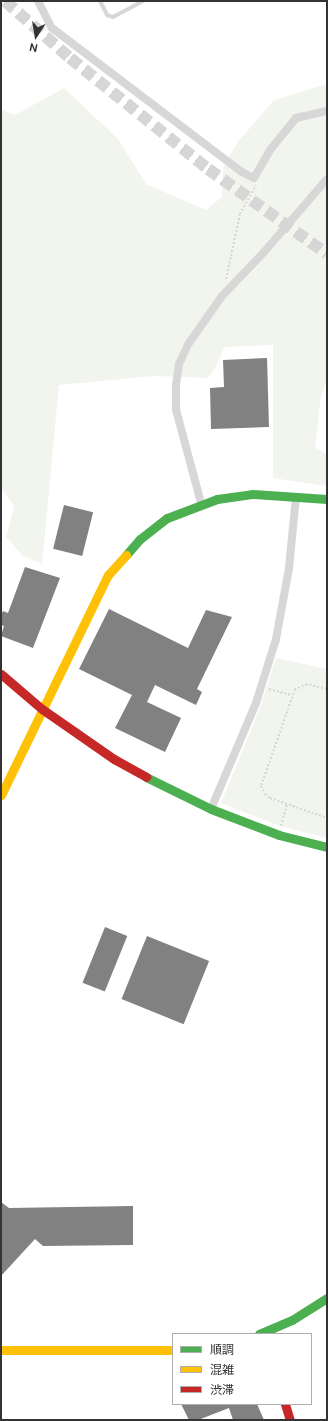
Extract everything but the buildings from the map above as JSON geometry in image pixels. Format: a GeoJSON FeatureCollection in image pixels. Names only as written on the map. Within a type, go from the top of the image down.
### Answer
{"type":"FeatureCollection","features":[{"type":"Feature","properties":{"kind":"street"},"geometry":{"type":"LineString","coordinates":[[38,1],[52,28],[242,172],[254,178],[270,150],[296,118],[327,111]]}},
{"type":"Feature","properties":{"kind":"street"},"geometry":{"type":"LineString","coordinates":[[200,503],[176,410],[176,385],[180,364],[189,343],[222,296],[264,252],[327,179]]}},
{"type":"Feature","properties":{"kind":"street"},"geometry":{"type":"LineString","coordinates":[[1,795],[108,575],[140,539],[167,518],[200,503],[252,494],[327,499]]}},
{"type":"Feature","properties":{"kind":"street"},"geometry":{"type":"LineString","coordinates":[[211,810],[262,687],[276,639],[289,568],[296,497]]}},
{"type":"Feature","properties":{"kind":"street"},"geometry":{"type":"LineString","coordinates":[[1,674],[42,709],[114,759],[211,810],[279,835],[327,848]]}},
{"type":"Feature","properties":{"kind":"street"},"geometry":{"type":"LineString","coordinates":[[264,1333],[292,1320],[327,1298]]}},
{"type":"Feature","properties":{"kind":"street"},"geometry":{"type":"LineString","coordinates":[[1,1350],[172,1350]]}},
{"type":"Feature","properties":{"kind":"street"},"geometry":{"type":"LineString","coordinates":[[285,1405],[290,1420]]}},
{"type":"Feature","properties":{"kind":"lane"},"geometry":{"type":"LineString","coordinates":[[100,1],[108,15],[113,17],[143,1]]}},
{"type":"Feature","properties":{"kind":"path"},"geometry":{"type":"LineString","coordinates":[[222,296],[240,214],[256,187]]}},
{"type":"Feature","properties":{"kind":"path"},"geometry":{"type":"LineString","coordinates":[[327,689],[307,684],[295,689],[280,737],[261,786],[265,794],[287,804],[327,818]]}},
{"type":"Feature","properties":{"kind":"path"},"geometry":{"type":"LineString","coordinates":[[262,687],[292,695]]}},
{"type":"Feature","properties":{"kind":"path"},"geometry":{"type":"LineString","coordinates":[[279,835],[287,804]]}},
{"type":"Feature","properties":{"kind":"shaded area"},"geometry":{"type":"Polygon","coordinates":[[[327,84],[327,380],[321,396],[315,448],[327,454],[327,486],[273,478],[273,345],[224,347],[216,367],[208,378],[154,376],[59,385],[42,564],[23,556],[6,537],[14,507],[5,492],[1,491],[1,110],[15,115],[64,88],[118,139],[146,184],[206,210],[222,197],[223,168],[237,143],[274,100],[327,84]]]}},
{"type":"Feature","properties":{"kind":"shaded area"},"geometry":{"type":"Polygon","coordinates":[[[276,658],[327,669],[327,838],[280,826],[221,803],[260,708],[276,658]]]}},
{"type":"Feature","properties":{"kind":"tunnel"},"geometry":{"type":"LineString","coordinates":[[5,1],[70,58],[208,169],[327,254]]}},
{"type":"Feature","properties":{"kind":"traffic: fast"},"geometry":{"type":"LineString","coordinates":[[126,555],[140,539],[167,518],[217,499],[252,494],[327,499]]}},
{"type":"Feature","properties":{"kind":"traffic: fast"},"geometry":{"type":"LineString","coordinates":[[146,777],[211,809],[279,835],[327,847]]}},
{"type":"Feature","properties":{"kind":"traffic: fast"},"geometry":{"type":"LineString","coordinates":[[261,1333],[292,1320],[327,1298]]}},
{"type":"Feature","properties":{"kind":"traffic: slow"},"geometry":{"type":"LineString","coordinates":[[1,795],[108,575],[126,555]]}},
{"type":"Feature","properties":{"kind":"traffic: slow"},"geometry":{"type":"LineString","coordinates":[[1,1350],[172,1350]]}},
{"type":"Feature","properties":{"kind":"traffic: jam"},"geometry":{"type":"LineString","coordinates":[[1,674],[42,709],[114,759],[146,777]]}},
{"type":"Feature","properties":{"kind":"traffic: jam"},"geometry":{"type":"LineString","coordinates":[[285,1405],[290,1420]]}}]}
